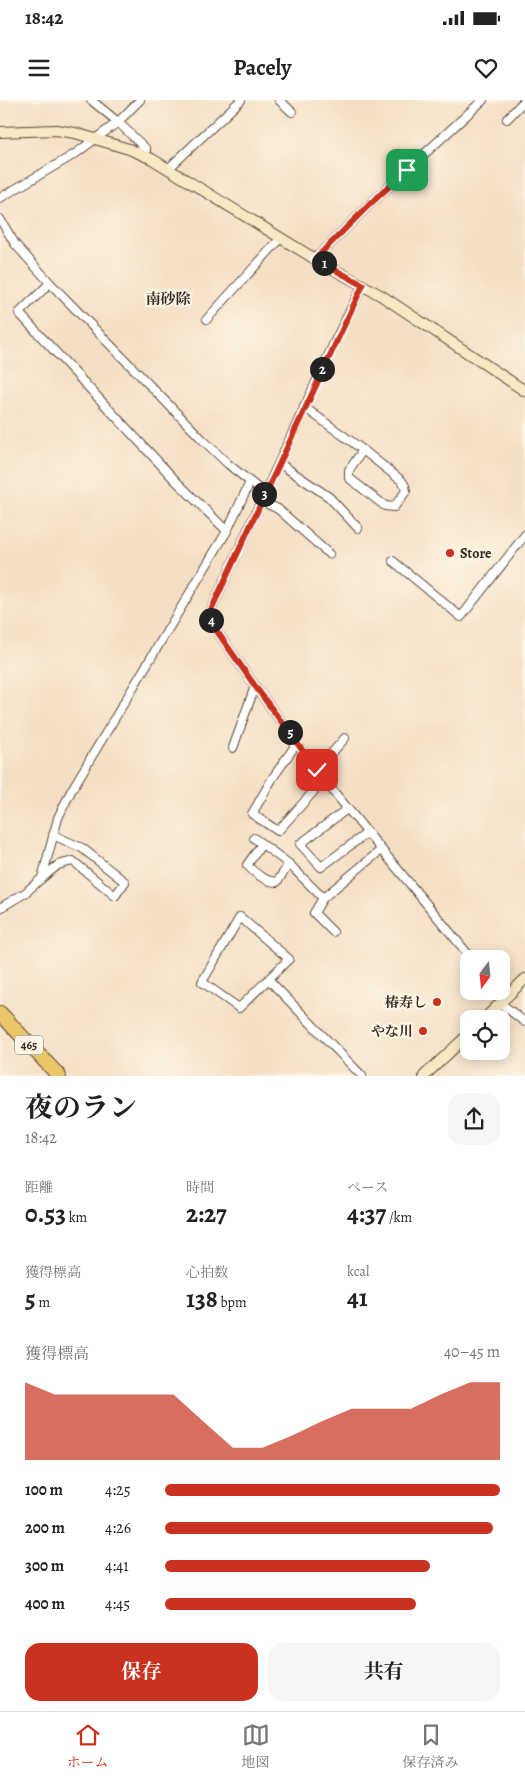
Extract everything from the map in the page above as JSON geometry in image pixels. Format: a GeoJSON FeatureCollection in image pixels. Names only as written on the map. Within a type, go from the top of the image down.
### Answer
{"type":"FeatureCollection","features":[{"type":"Feature","properties":{"kind":"highway","name":"465"},"geometry":{"type":"LineString","coordinates":[[0,1013],[59,1076]]}},
{"type":"Feature","properties":{"kind":"street"},"geometry":{"type":"LineString","coordinates":[[92,100],[146,149],[146,157]]}},
{"type":"Feature","properties":{"kind":"street"},"geometry":{"type":"LineString","coordinates":[[0,198],[75,154],[95,140],[118,122],[140,100]]}},
{"type":"Feature","properties":{"kind":"street"},"geometry":{"type":"LineString","coordinates":[[168,169],[241,100]]}},
{"type":"Feature","properties":{"kind":"street"},"geometry":{"type":"LineString","coordinates":[[279,100],[292,112]]}},
{"type":"Feature","properties":{"kind":"street"},"geometry":{"type":"LineString","coordinates":[[315,259],[369,205],[483,100]]}},
{"type":"Feature","properties":{"kind":"street"},"geometry":{"type":"LineString","coordinates":[[507,119],[525,100]]}},
{"type":"Feature","properties":{"kind":"street"},"geometry":{"type":"LineString","coordinates":[[0,132],[56,130],[75,133],[129,149],[146,157],[315,259],[382,296],[525,391]]}},
{"type":"Feature","properties":{"kind":"street"},"geometry":{"type":"LineString","coordinates":[[0,219],[15,244],[50,284],[203,440],[228,464],[264,493]]}},
{"type":"Feature","properties":{"kind":"street"},"geometry":{"type":"LineString","coordinates":[[207,319],[281,238]]}},
{"type":"Feature","properties":{"kind":"street"},"geometry":{"type":"LineString","coordinates":[[50,284],[19,313],[176,482],[227,531]]}},
{"type":"Feature","properties":{"kind":"street"},"geometry":{"type":"LineString","coordinates":[[363,285],[278,462],[211,610],[211,618],[214,627],[255,686],[324,780],[464,950]]}},
{"type":"Feature","properties":{"kind":"street"},"geometry":{"type":"LineString","coordinates":[[304,408],[363,450],[405,486],[406,491],[394,507],[385,506],[349,478],[349,470],[363,450]]}},
{"type":"Feature","properties":{"kind":"street"},"geometry":{"type":"LineString","coordinates":[[278,462],[329,497],[358,528]]}},
{"type":"Feature","properties":{"kind":"street"},"geometry":{"type":"LineString","coordinates":[[42,878],[58,818],[70,791],[227,531],[250,482]]}},
{"type":"Feature","properties":{"kind":"street"},"geometry":{"type":"LineString","coordinates":[[261,501],[278,509],[329,554]]}},
{"type":"Feature","properties":{"kind":"street"},"geometry":{"type":"LineString","coordinates":[[394,561],[461,617],[525,535]]}},
{"type":"Feature","properties":{"kind":"street"},"geometry":{"type":"LineString","coordinates":[[233,748],[255,686]]}},
{"type":"Feature","properties":{"kind":"street"},"geometry":{"type":"LineString","coordinates":[[317,770],[345,738]]}},
{"type":"Feature","properties":{"kind":"street"},"geometry":{"type":"LineString","coordinates":[[297,743],[272,779],[252,814],[278,831],[324,780]]}},
{"type":"Feature","properties":{"kind":"street"},"geometry":{"type":"LineString","coordinates":[[347,809],[300,844],[321,867],[367,833]]}},
{"type":"Feature","properties":{"kind":"street"},"geometry":{"type":"LineString","coordinates":[[0,908],[25,893],[58,865],[73,861],[115,896],[125,882],[82,848],[53,835]]}},
{"type":"Feature","properties":{"kind":"street"},"geometry":{"type":"LineString","coordinates":[[254,838],[289,864],[322,898]]}},
{"type":"Feature","properties":{"kind":"street"},"geometry":{"type":"LineString","coordinates":[[262,844],[247,865],[252,871],[272,882],[277,882],[289,864]]}},
{"type":"Feature","properties":{"kind":"street"},"geometry":{"type":"LineString","coordinates":[[333,932],[314,913],[322,898],[381,850]]}},
{"type":"Feature","properties":{"kind":"street"},"geometry":{"type":"LineString","coordinates":[[240,917],[289,959],[269,980],[239,1008],[202,982],[240,917]]}},
{"type":"Feature","properties":{"kind":"street"},"geometry":{"type":"LineString","coordinates":[[510,991],[525,979]]}},
{"type":"Feature","properties":{"kind":"street"},"geometry":{"type":"LineString","coordinates":[[269,980],[362,1076]]}},
{"type":"Feature","properties":{"kind":"street"},"geometry":{"type":"LineString","coordinates":[[492,1010],[500,1000]]}},
{"type":"Feature","properties":{"kind":"street"},"geometry":{"type":"LineString","coordinates":[[504,1000],[525,1022]]}},
{"type":"Feature","properties":{"kind":"street"},"geometry":{"type":"LineString","coordinates":[[424,1076],[460,1042]]}},
{"type":"Feature","properties":{"kind":"place","name":"Store"},"geometry":{"type":"Point","coordinates":[450,553]}},
{"type":"Feature","properties":{"kind":"place","name":"椿寿し"},"geometry":{"type":"Point","coordinates":[437,1002]}},
{"type":"Feature","properties":{"kind":"place","name":"やな川"},"geometry":{"type":"Point","coordinates":[423,1031]}},
{"type":"Feature","properties":{"kind":"district","name":"南砂除"},"geometry":{"type":"Point","coordinates":[168,299]}},
{"type":"Feature","properties":{"kind":"route"},"geometry":{"type":"LineString","coordinates":[[317,770],[214,627],[211,610],[334,343],[363,285],[315,259],[407,170]]}}]}
